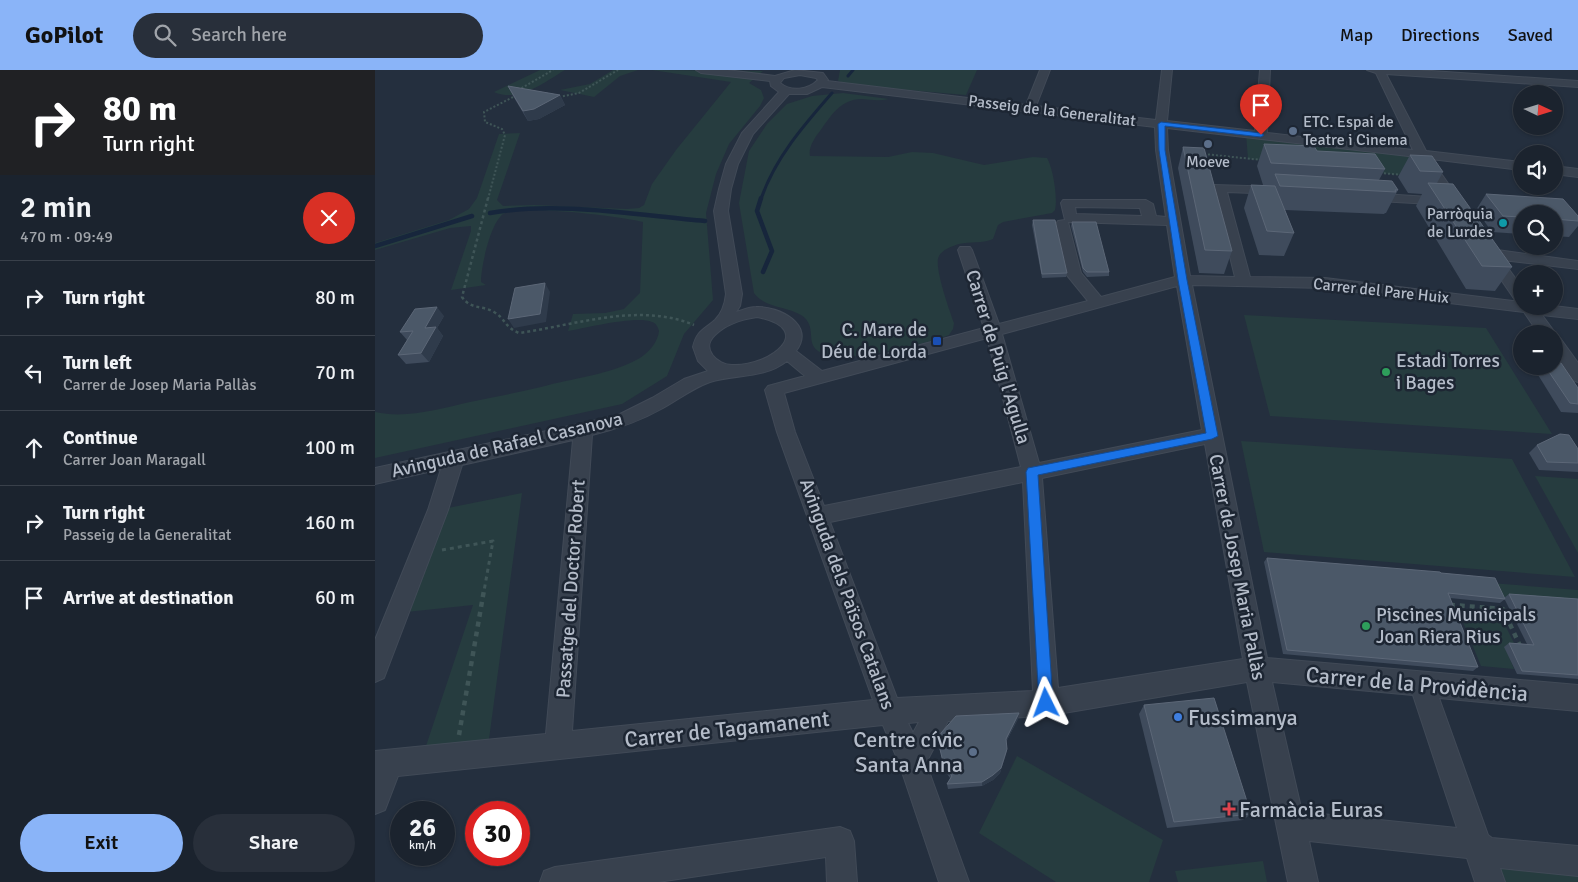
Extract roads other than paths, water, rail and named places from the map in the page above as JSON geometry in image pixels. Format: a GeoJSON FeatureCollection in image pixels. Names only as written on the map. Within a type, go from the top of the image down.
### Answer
{"type":"FeatureCollection","features":[{"type":"Feature","properties":{"kind":"street"},"geometry":{"type":"LineString","coordinates":[[701,70],[777,79],[787,74],[816,74],[811,89],[786,91],[777,87],[775,82],[777,79]]}},
{"type":"Feature","properties":{"kind":"street"},"geometry":{"type":"LineString","coordinates":[[1030,108],[1045,70]]}},
{"type":"Feature","properties":{"kind":"street","name":"Carrer de Josep Maria Pallàs"},"geometry":{"type":"LineString","coordinates":[[1167,70],[1161,124],[1162,150],[1173,221],[1257,669],[1303,882]]}},
{"type":"Feature","properties":{"kind":"street"},"geometry":{"type":"LineString","coordinates":[[1261,135],[1265,70]]}},
{"type":"Feature","properties":{"kind":"street"},"geometry":{"type":"LineString","coordinates":[[1377,70],[1578,84]]}},
{"type":"Feature","properties":{"kind":"street"},"geometry":{"type":"LineString","coordinates":[[1377,70],[1421,154],[1465,217]]}},
{"type":"Feature","properties":{"kind":"street","name":"Passeig de la Generalitat"},"geometry":{"type":"LineString","coordinates":[[816,74],[1030,108],[1513,165]]}},
{"type":"Feature","properties":{"kind":"street"},"geometry":{"type":"LineString","coordinates":[[722,321],[757,312],[771,314],[782,318],[790,325],[794,333],[793,343],[787,353],[779,360],[757,369],[733,372],[715,367],[704,358],[701,350],[707,334],[722,321],[732,306],[735,294],[721,211],[731,164],[762,116],[786,91]]}},
{"type":"Feature","properties":{"kind":"street"},"geometry":{"type":"LineString","coordinates":[[1563,171],[1578,173]]}},
{"type":"Feature","properties":{"kind":"street"},"geometry":{"type":"LineString","coordinates":[[1244,281],[1219,188],[1287,192]]}},
{"type":"Feature","properties":{"kind":"street"},"geometry":{"type":"LineString","coordinates":[[1355,196],[1454,202]]}},
{"type":"Feature","properties":{"kind":"street"},"geometry":{"type":"LineString","coordinates":[[1150,220],[1146,204],[1068,203],[1070,218],[1173,221]]}},
{"type":"Feature","properties":{"kind":"street"},"geometry":{"type":"LineString","coordinates":[[1063,224],[1074,274],[1098,302]]}},
{"type":"Feature","properties":{"kind":"street"},"geometry":{"type":"LineString","coordinates":[[1481,240],[1513,285]]}},
{"type":"Feature","properties":{"kind":"street","name":"Carrer de Puig l'Agulla"},"geometry":{"type":"LineString","coordinates":[[965,250],[993,330],[1032,472],[1046,703]]}},
{"type":"Feature","properties":{"kind":"street"},"geometry":{"type":"LineString","coordinates":[[1491,254],[1578,265]]}},
{"type":"Feature","properties":{"kind":"street","name":"Carrer del Pare Huix"},"geometry":{"type":"LineString","coordinates":[[774,390],[1183,280],[1325,283],[1513,303]]}},
{"type":"Feature","properties":{"kind":"street"},"geometry":{"type":"LineString","coordinates":[[735,294],[757,312]]}},
{"type":"Feature","properties":{"kind":"street","name":"Carrer del Pare Huix"},"geometry":{"type":"LineString","coordinates":[[1563,311],[1578,314]]}},
{"type":"Feature","properties":{"kind":"street"},"geometry":{"type":"LineString","coordinates":[[787,353],[818,377]]}},
{"type":"Feature","properties":{"kind":"street"},"geometry":{"type":"LineString","coordinates":[[1563,355],[1578,376]]}},
{"type":"Feature","properties":{"kind":"street","name":"Avinguda de Rafael Casanova"},"geometry":{"type":"LineString","coordinates":[[690,383],[704,358]]}},
{"type":"Feature","properties":{"kind":"street","name":"Avinguda de Rafael Casanova"},"geometry":{"type":"LineString","coordinates":[[375,476],[621,421],[658,403],[690,383],[707,377],[733,372]]}},
{"type":"Feature","properties":{"kind":"street","name":"Avinguda dels Països Catalans"},"geometry":{"type":"LineString","coordinates":[[774,390],[786,432],[819,516],[890,712],[912,762],[954,882]]}},
{"type":"Feature","properties":{"kind":"street","name":"Passatge del Doctor Robert"},"geometry":{"type":"LineString","coordinates":[[558,747],[583,431]]}},
{"type":"Feature","properties":{"kind":"street"},"geometry":{"type":"LineString","coordinates":[[819,516],[1212,436]]}},
{"type":"Feature","properties":{"kind":"street"},"geometry":{"type":"LineString","coordinates":[[375,670],[438,510],[454,459]]}},
{"type":"Feature","properties":{"kind":"street","name":"Carrer de Tagamanent"},"geometry":{"type":"LineString","coordinates":[[382,765],[890,712],[1046,703],[1257,669]]}},
{"type":"Feature","properties":{"kind":"street","name":"Carrer de la Providència"},"geometry":{"type":"LineString","coordinates":[[1257,669],[1578,698]]}},
{"type":"Feature","properties":{"kind":"street"},"geometry":{"type":"LineString","coordinates":[[1422,684],[1490,882]]}},
{"type":"Feature","properties":{"kind":"street"},"geometry":{"type":"LineString","coordinates":[[912,762],[941,708]]}},
{"type":"Feature","properties":{"kind":"street"},"geometry":{"type":"LineString","coordinates":[[375,800],[382,765]]}},
{"type":"Feature","properties":{"kind":"street"},"geometry":{"type":"LineString","coordinates":[[1290,825],[1477,845],[1488,852],[1578,861]]}},
{"type":"Feature","properties":{"kind":"street"},"geometry":{"type":"LineString","coordinates":[[555,882],[682,873],[840,841],[842,882]]}},
{"type":"Feature","properties":{"kind":"waterway"},"geometry":{"type":"LineString","coordinates":[[848,76],[853,70]]}},
{"type":"Feature","properties":{"kind":"waterway"},"geometry":{"type":"LineString","coordinates":[[761,199],[782,156],[832,93]]}},
{"type":"Feature","properties":{"kind":"waterway"},"geometry":{"type":"LineString","coordinates":[[761,198],[757,211],[772,251],[763,272]]}},
{"type":"Feature","properties":{"kind":"waterway"},"geometry":{"type":"LineString","coordinates":[[490,213],[542,208],[597,210],[705,221]]}},
{"type":"Feature","properties":{"kind":"waterway"},"geometry":{"type":"LineString","coordinates":[[375,246],[472,216]]}},
{"type":"Feature","properties":{"kind":"place","name":"ETC. Espai de Teatre i Cinema"},"geometry":{"type":"Point","coordinates":[1293,131]}},
{"type":"Feature","properties":{"kind":"place","name":"Moeve"},"geometry":{"type":"Point","coordinates":[1208,144]}},
{"type":"Feature","properties":{"kind":"place","name":"Parròquia de Lurdes"},"geometry":{"type":"Point","coordinates":[1503,223]}},
{"type":"Feature","properties":{"kind":"place","name":"C. Mare de Déu de Lorda"},"geometry":{"type":"Point","coordinates":[937,341]}},
{"type":"Feature","properties":{"kind":"place","name":"Estadi Torres i Bages"},"geometry":{"type":"Point","coordinates":[1386,372]}},
{"type":"Feature","properties":{"kind":"place","name":"Piscines Municipals Joan Riera Rius"},"geometry":{"type":"Point","coordinates":[1366,626]}},
{"type":"Feature","properties":{"kind":"place","name":"Fussimanya"},"geometry":{"type":"Point","coordinates":[1178,717]}},
{"type":"Feature","properties":{"kind":"place","name":"Centre cívic Santa Anna"},"geometry":{"type":"Point","coordinates":[973,752]}},
{"type":"Feature","properties":{"kind":"place","name":"Farmàcia Euras"},"geometry":{"type":"Point","coordinates":[1229,809]}}]}
